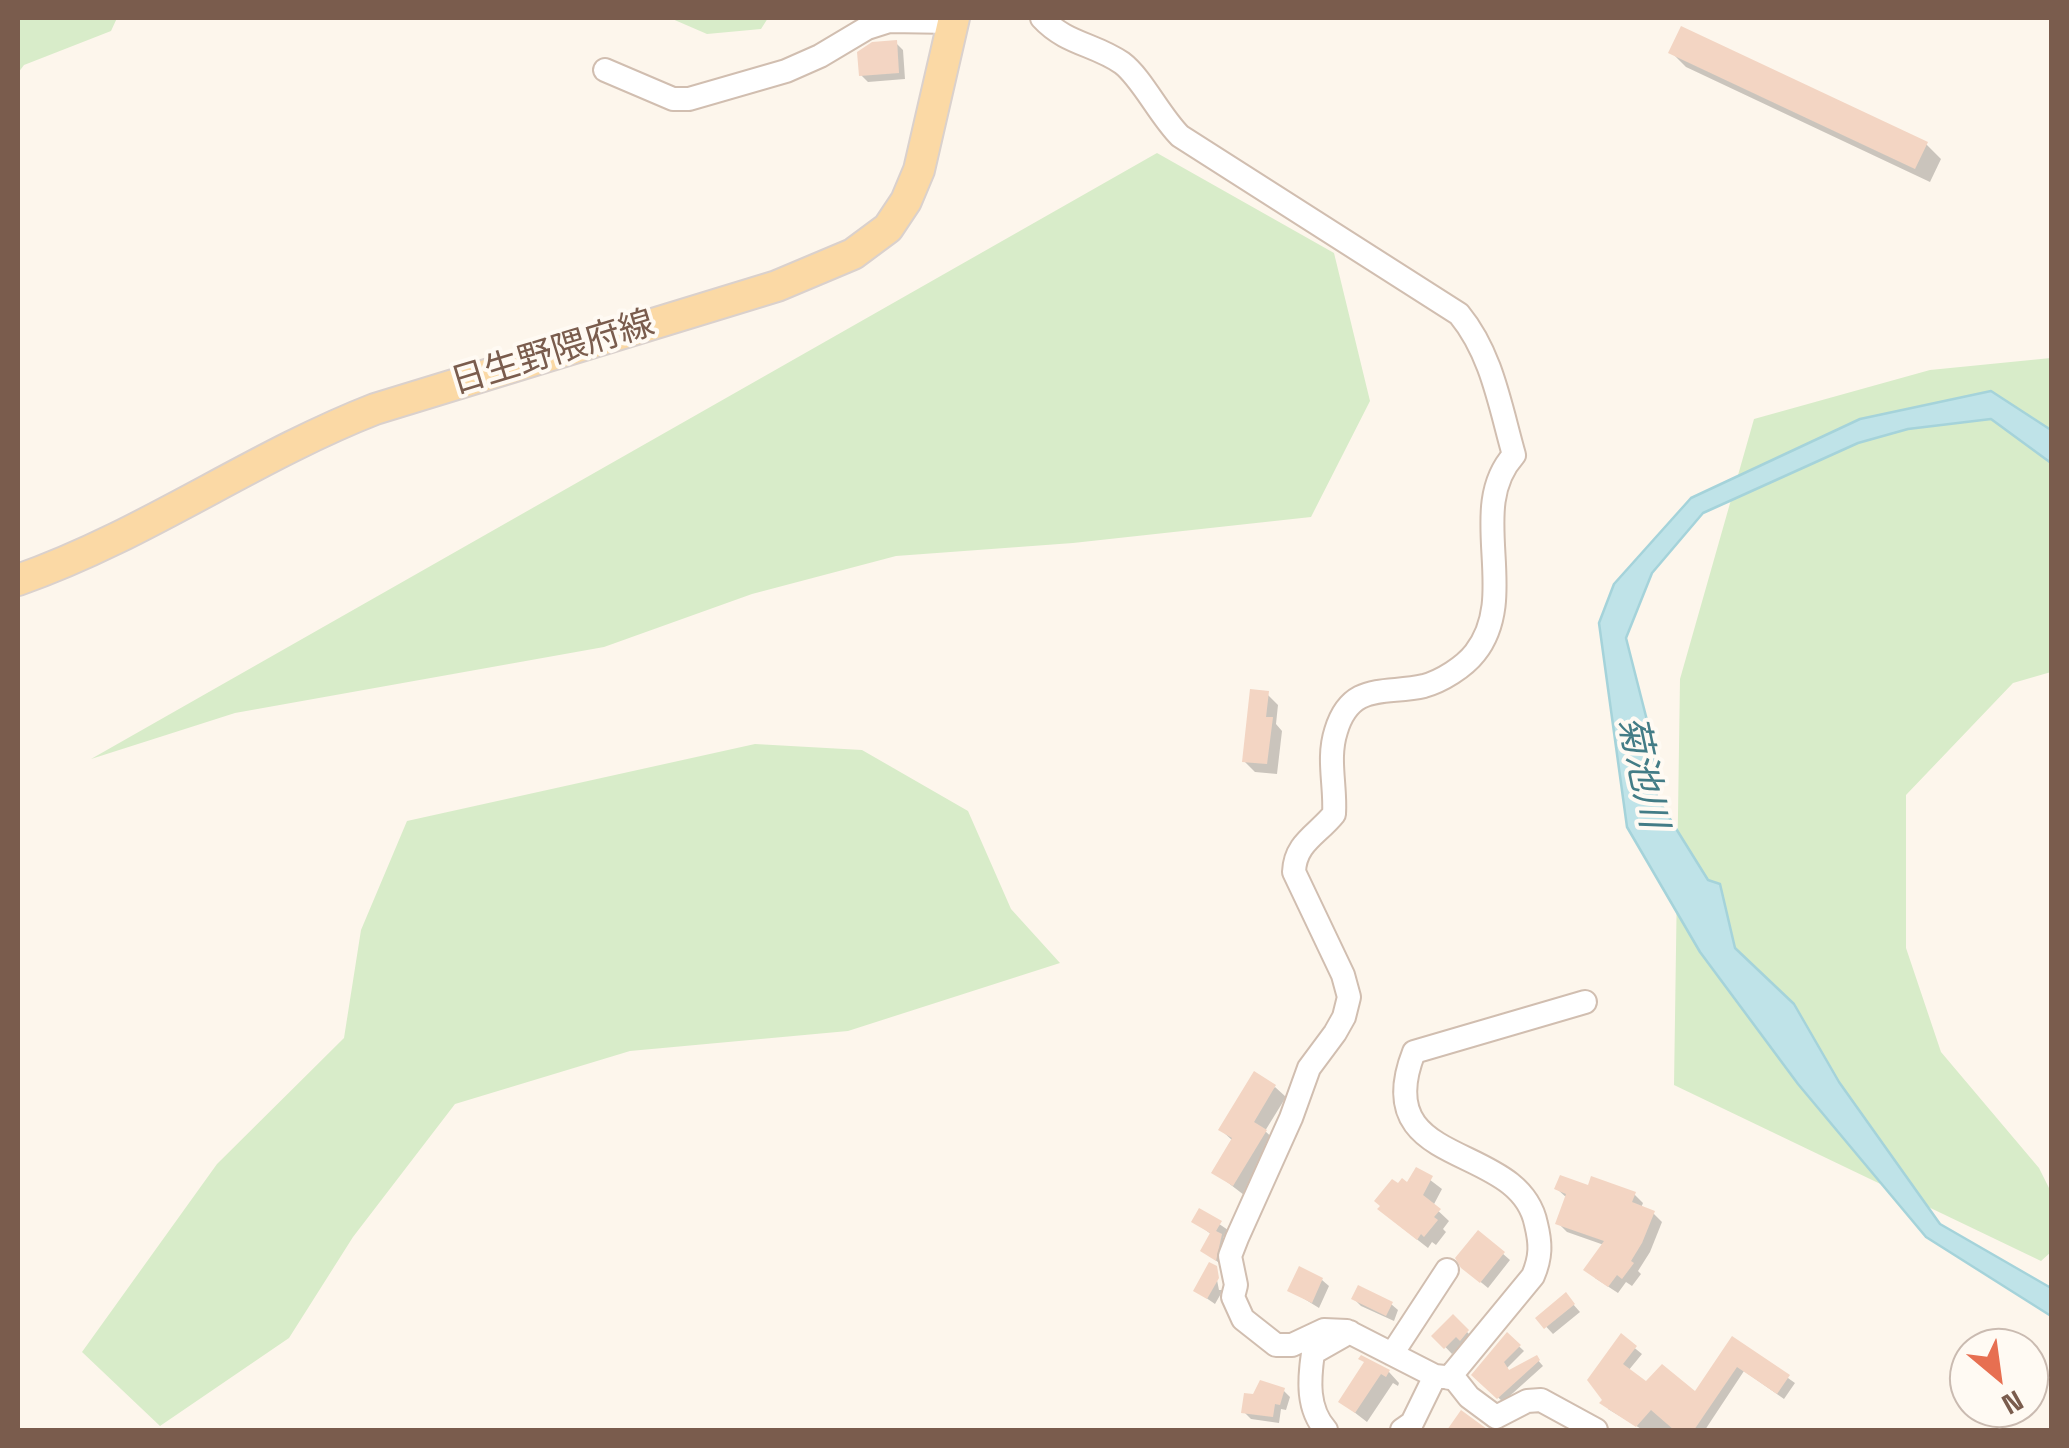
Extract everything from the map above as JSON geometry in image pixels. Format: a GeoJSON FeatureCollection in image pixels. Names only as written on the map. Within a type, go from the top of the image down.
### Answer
{"type":"FeatureCollection","features":[{"type":"Feature","properties":{"kind":"main road","name":"日生野隈府線"},"geometry":{"type":"LineString","coordinates":[[18,580],[144,526],[318,431],[376,408],[776,286],[853,254],[888,228],[906,201],[919,170],[954,20]]}},
{"type":"Feature","properties":{"kind":"street"},"geometry":{"type":"LineString","coordinates":[[1042,18],[1062,37],[1124,64],[1161,117],[1180,136],[1459,314],[1476,335],[1486,358],[1514,455],[1503,468],[1494,495],[1496,585],[1491,622],[1475,652],[1452,672],[1424,686],[1381,689],[1364,695],[1349,706],[1336,731],[1330,778],[1336,790],[1334,814],[1308,837],[1294,857],[1294,872],[1343,975],[1348,997],[1344,1017],[1309,1068],[1232,1252],[1234,1296],[1243,1320],[1276,1345],[1292,1345],[1324,1330],[1350,1332],[1442,1377],[1454,1378],[1469,1397],[1496,1416],[1528,1400],[1541,1400],[1596,1430]]}},
{"type":"Feature","properties":{"kind":"street"},"geometry":{"type":"LineString","coordinates":[[604,70],[673,98],[689,98],[786,71],[866,28],[889,21],[954,20]]}},
{"type":"Feature","properties":{"kind":"street"},"geometry":{"type":"LineString","coordinates":[[1402,1430],[1412,1422],[1442,1377],[1533,1276],[1540,1259],[1534,1214],[1522,1194],[1497,1174],[1426,1137],[1413,1123],[1404,1101],[1405,1075],[1414,1052],[1585,1002]]}},
{"type":"Feature","properties":{"kind":"street"},"geometry":{"type":"LineString","coordinates":[[1392,1354],[1447,1270]]}},
{"type":"Feature","properties":{"kind":"street"},"geometry":{"type":"LineString","coordinates":[[1326,1430],[1318,1421],[1311,1395],[1313,1353],[1350,1332]]}},
{"type":"Feature","properties":{"kind":"green space"},"geometry":{"type":"Polygon","coordinates":[[[18,18],[117,18],[111,31],[24,65],[18,73],[18,18]]]}},
{"type":"Feature","properties":{"kind":"green space"},"geometry":{"type":"Polygon","coordinates":[[[670,18],[768,18],[761,29],[707,34],[670,18]]]}},
{"type":"Feature","properties":{"kind":"green space"},"geometry":{"type":"Polygon","coordinates":[[[1157,153],[1334,253],[1370,401],[1311,517],[1073,543],[896,556],[752,594],[604,647],[235,713],[91,759],[1157,153]]]}},
{"type":"Feature","properties":{"kind":"green space"},"geometry":{"type":"Polygon","coordinates":[[[2051,358],[2051,672],[2013,683],[1906,795],[1906,948],[1941,1052],[2039,1168],[2051,1192],[2051,1252],[2041,1261],[1674,1085],[1680,679],[1754,419],[1930,370],[2051,358]]]}},
{"type":"Feature","properties":{"kind":"green space"},"geometry":{"type":"Polygon","coordinates":[[[755,744],[862,750],[968,811],[1011,909],[1060,963],[848,1031],[630,1051],[455,1104],[353,1237],[289,1338],[160,1426],[82,1352],[217,1164],[344,1038],[361,930],[407,821],[755,744]]]}},
{"type":"Feature","properties":{"kind":"water","name":"菊池川"},"geometry":{"type":"Polygon","coordinates":[[[1991,391],[2051,430],[2051,463],[1991,419],[1908,429],[1858,443],[1703,513],[1652,573],[1626,638],[1652,740],[1657,798],[1708,880],[1720,884],[1735,948],[1794,1004],[1839,1082],[1940,1224],[2051,1288],[2051,1316],[1926,1237],[1798,1084],[1700,952],[1627,827],[1599,623],[1614,584],[1691,498],[1860,419],[1991,391]]]}},
{"type":"Feature","properties":{"kind":"building"},"geometry":{"type":"Polygon","coordinates":[[[1681,26],[1928,142],[1915,169],[1668,53],[1681,26]]]}},
{"type":"Feature","properties":{"kind":"building"},"geometry":{"type":"Polygon","coordinates":[[[897,40],[899,73],[859,76],[857,52],[872,42],[897,40]]]}},
{"type":"Feature","properties":{"kind":"building"},"geometry":{"type":"Polygon","coordinates":[[[1250,689],[1269,691],[1266,717],[1273,717],[1267,764],[1242,762],[1250,689]]]}},
{"type":"Feature","properties":{"kind":"building"},"geometry":{"type":"Polygon","coordinates":[[[1254,1071],[1276,1085],[1254,1122],[1267,1130],[1233,1186],[1211,1173],[1232,1138],[1218,1130],[1254,1071]]]}},
{"type":"Feature","properties":{"kind":"building"},"geometry":{"type":"Polygon","coordinates":[[[1416,1167],[1433,1176],[1423,1195],[1441,1209],[1434,1217],[1438,1220],[1417,1240],[1377,1209],[1380,1206],[1374,1201],[1392,1179],[1407,1182],[1416,1167]]]}},
{"type":"Feature","properties":{"kind":"building"},"geometry":{"type":"Polygon","coordinates":[[[1560,1175],[1588,1185],[1591,1176],[1636,1192],[1632,1202],[1655,1211],[1631,1261],[1634,1263],[1622,1279],[1617,1275],[1608,1287],[1583,1270],[1604,1241],[1555,1224],[1566,1194],[1554,1189],[1560,1175]]]}},
{"type":"Feature","properties":{"kind":"building"},"geometry":{"type":"Polygon","coordinates":[[[1199,1208],[1222,1221],[1216,1231],[1222,1234],[1216,1261],[1200,1251],[1210,1233],[1191,1222],[1199,1208]]]}},
{"type":"Feature","properties":{"kind":"building"},"geometry":{"type":"Polygon","coordinates":[[[1478,1230],[1505,1252],[1480,1283],[1455,1258],[1478,1230]]]}},
{"type":"Feature","properties":{"kind":"building"},"geometry":{"type":"Polygon","coordinates":[[[1209,1262],[1217,1266],[1219,1278],[1207,1299],[1193,1291],[1209,1262]]]}},
{"type":"Feature","properties":{"kind":"building"},"geometry":{"type":"Polygon","coordinates":[[[1299,1266],[1323,1278],[1312,1303],[1287,1291],[1299,1266]]]}},
{"type":"Feature","properties":{"kind":"building"},"geometry":{"type":"Polygon","coordinates":[[[1358,1285],[1393,1302],[1386,1316],[1351,1299],[1358,1285]]]}},
{"type":"Feature","properties":{"kind":"building"},"geometry":{"type":"Polygon","coordinates":[[[1566,1292],[1575,1304],[1544,1329],[1535,1318],[1566,1292]]]}},
{"type":"Feature","properties":{"kind":"building"},"geometry":{"type":"Polygon","coordinates":[[[1453,1314],[1469,1330],[1460,1341],[1456,1337],[1444,1349],[1431,1336],[1453,1314]]]}},
{"type":"Feature","properties":{"kind":"building"},"geometry":{"type":"Polygon","coordinates":[[[1507,1332],[1521,1345],[1504,1362],[1509,1370],[1537,1355],[1540,1360],[1497,1399],[1471,1375],[1507,1332]]]}},
{"type":"Feature","properties":{"kind":"building"},"geometry":{"type":"Polygon","coordinates":[[[1621,1333],[1637,1346],[1623,1364],[1646,1381],[1662,1364],[1695,1391],[1732,1336],[1790,1375],[1777,1394],[1737,1367],[1694,1430],[1674,1430],[1651,1410],[1636,1427],[1599,1403],[1602,1400],[1587,1380],[1621,1333]]]}},
{"type":"Feature","properties":{"kind":"building"},"geometry":{"type":"Polygon","coordinates":[[[1361,1355],[1390,1370],[1386,1377],[1381,1374],[1355,1413],[1338,1402],[1364,1362],[1358,1359],[1361,1355]]]}},
{"type":"Feature","properties":{"kind":"building"},"geometry":{"type":"Polygon","coordinates":[[[1260,1380],[1285,1388],[1280,1405],[1275,1404],[1273,1417],[1241,1413],[1244,1393],[1253,1394],[1260,1380]]]}},
{"type":"Feature","properties":{"kind":"building"},"geometry":{"type":"Polygon","coordinates":[[[1461,1410],[1487,1429],[1491,1430],[1447,1430],[1461,1410]]]}}]}
